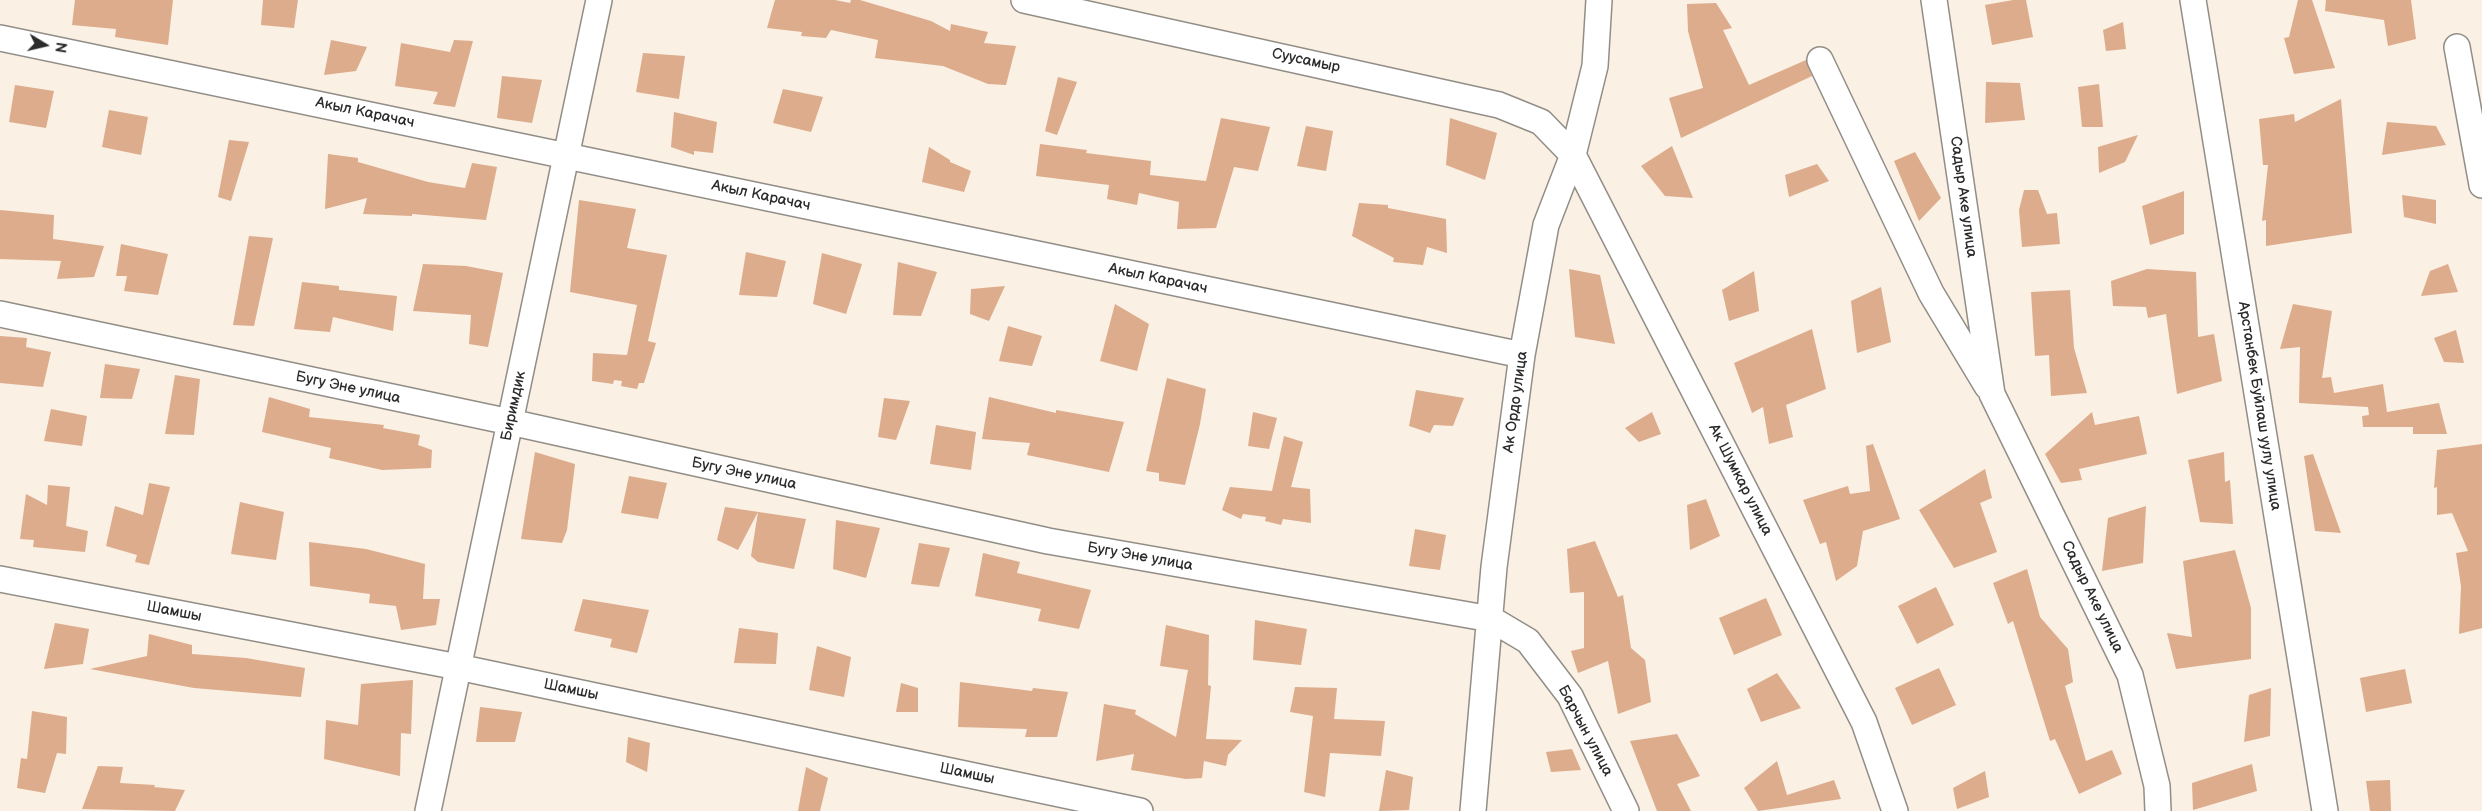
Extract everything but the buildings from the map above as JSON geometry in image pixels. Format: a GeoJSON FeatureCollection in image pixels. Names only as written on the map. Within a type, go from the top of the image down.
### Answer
{"type":"FeatureCollection","features":[{"type":"Feature","properties":{"kind":"street","name":"Биримдик"},"geometry":{"type":"LineString","coordinates":[[428,811],[599,0]]}},
{"type":"Feature","properties":{"kind":"street","name":"Суусамыр"},"geometry":{"type":"LineString","coordinates":[[1024,0],[1499,105],[1541,122],[1573,155]]}},
{"type":"Feature","properties":{"kind":"street","name":"Ак Ордо улица"},"geometry":{"type":"LineString","coordinates":[[1472,811],[1491,619],[1494,567],[1522,355],[1546,225],[1573,155],[1595,66],[1599,0]]}},
{"type":"Feature","properties":{"kind":"street","name":"Садыр Аке улица"},"geometry":{"type":"LineString","coordinates":[[1934,0],[1992,394]]}},
{"type":"Feature","properties":{"kind":"street","name":"Арстанбек Буйлаш уулу улица"},"geometry":{"type":"LineString","coordinates":[[2193,0],[2325,811]]}},
{"type":"Feature","properties":{"kind":"street","name":"Акыл Карачач"},"geometry":{"type":"LineString","coordinates":[[0,38],[1522,355]]}},
{"type":"Feature","properties":{"kind":"street"},"geometry":{"type":"LineString","coordinates":[[2456,48],[2482,185]]}},
{"type":"Feature","properties":{"kind":"street","name":"Садыр Аке улица"},"geometry":{"type":"LineString","coordinates":[[1820,60],[1930,294],[1992,394],[2130,675],[2157,786],[2158,811]]}},
{"type":"Feature","properties":{"kind":"street","name":"Ак Шумкар улица"},"geometry":{"type":"LineString","coordinates":[[1573,155],[1864,722],[1894,811]]}},
{"type":"Feature","properties":{"kind":"street","name":"Бугу Эне улица"},"geometry":{"type":"LineString","coordinates":[[0,314],[510,422],[1048,541],[1491,619]]}},
{"type":"Feature","properties":{"kind":"street","name":"Шамшы"},"geometry":{"type":"LineString","coordinates":[[0,579],[458,666],[1140,811]]}},
{"type":"Feature","properties":{"kind":"street","name":"Барчын улица"},"geometry":{"type":"LineString","coordinates":[[1491,619],[1528,640],[1570,696],[1626,811]]}}]}
